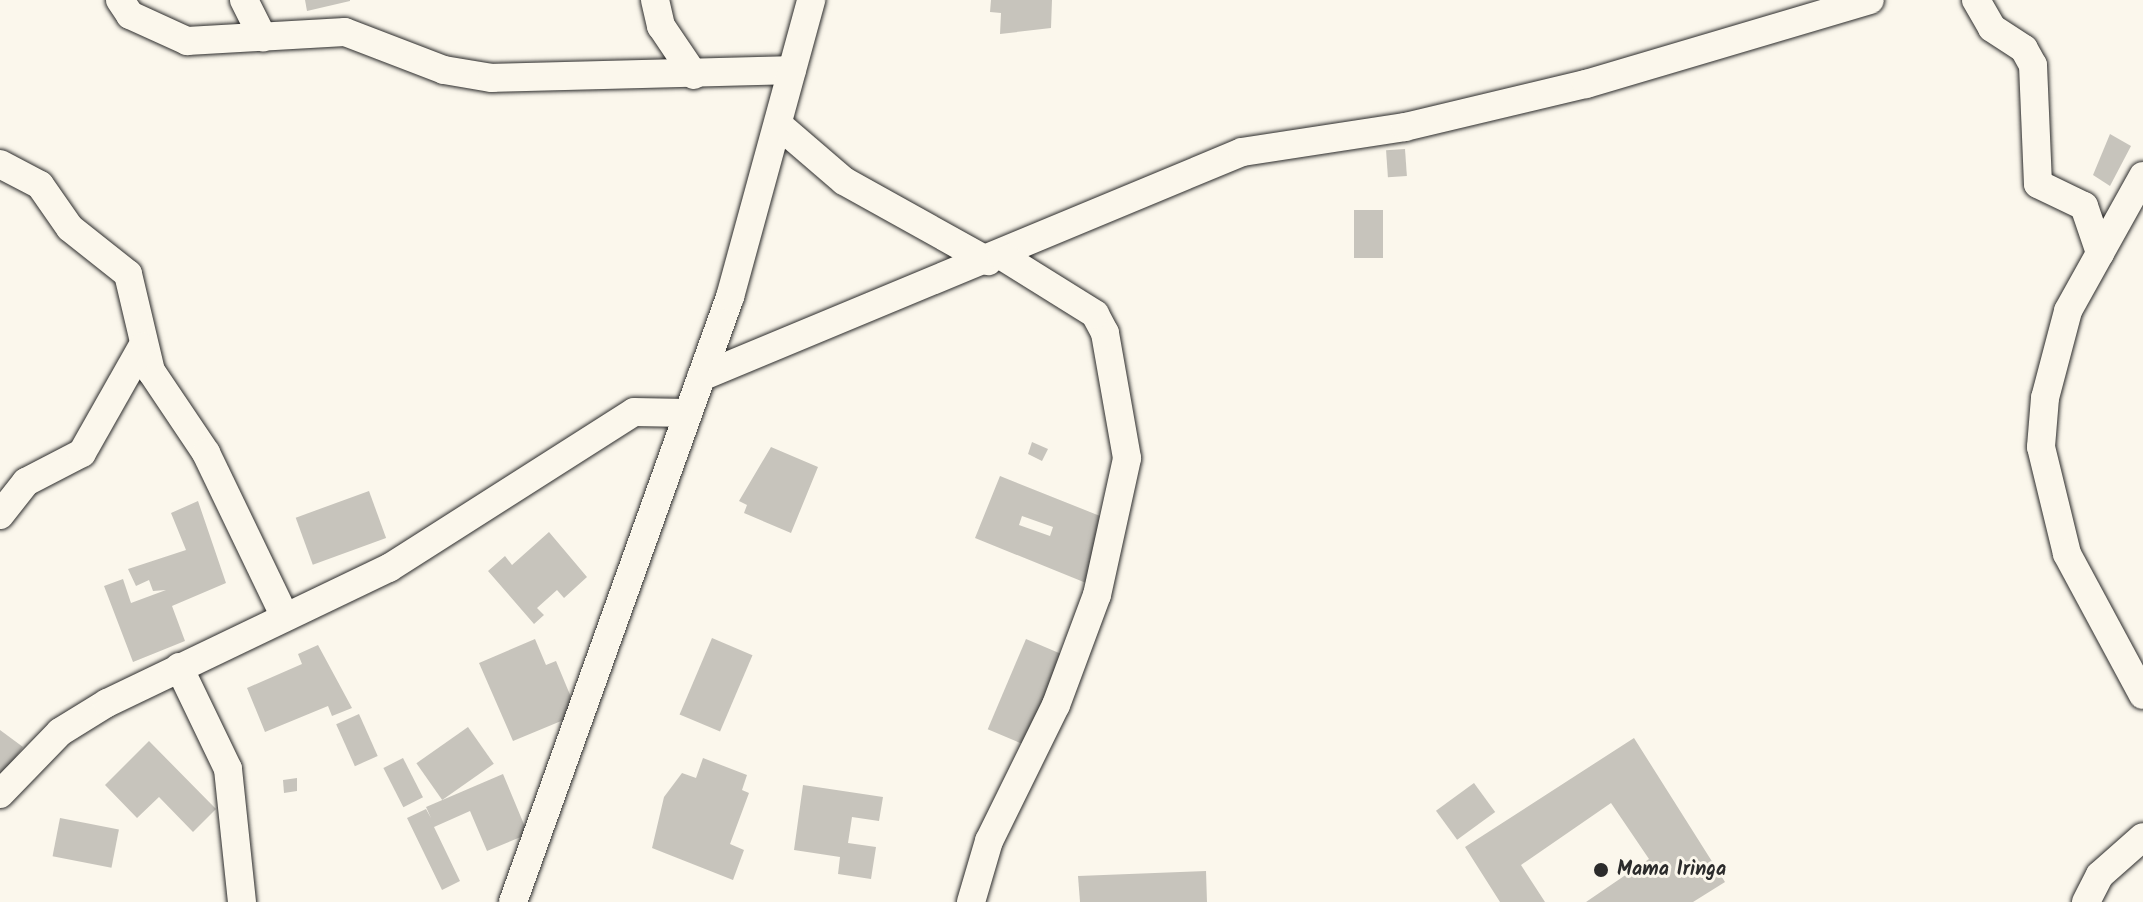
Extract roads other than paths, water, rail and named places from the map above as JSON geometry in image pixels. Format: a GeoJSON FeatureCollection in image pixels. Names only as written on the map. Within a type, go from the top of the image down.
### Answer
{"type":"FeatureCollection","features":[{"type":"Feature","properties":{"kind":"street"},"geometry":{"type":"LineString","coordinates":[[120,0],[130,15],[187,41],[345,32],[444,70],[492,78],[792,70]]}},
{"type":"Feature","properties":{"kind":"street"},"geometry":{"type":"LineString","coordinates":[[244,0],[263,38]]}},
{"type":"Feature","properties":{"kind":"street"},"geometry":{"type":"LineString","coordinates":[[655,0],[661,26],[694,75]]}},
{"type":"Feature","properties":{"kind":"street"},"geometry":{"type":"LineString","coordinates":[[513,902],[701,377],[780,126],[811,0]]}},
{"type":"Feature","properties":{"kind":"street"},"geometry":{"type":"LineString","coordinates":[[701,377],[995,259],[1242,152],[1405,127],[1586,84],[1870,0]]}},
{"type":"Feature","properties":{"kind":"street"},"geometry":{"type":"LineString","coordinates":[[1976,0],[1992,28],[2024,49],[2033,65],[2038,184],[2084,206],[2100,253]]}},
{"type":"Feature","properties":{"kind":"street"},"geometry":{"type":"LineString","coordinates":[[780,126],[844,181],[1095,314],[1105,333],[1127,458],[1097,595],[1049,719],[989,841],[971,902]]}},
{"type":"Feature","properties":{"kind":"street"},"geometry":{"type":"LineString","coordinates":[[0,164],[40,185],[70,228],[128,274],[137,291],[142,347],[206,453],[285,617]]}},
{"type":"Feature","properties":{"kind":"street"},"geometry":{"type":"LineString","coordinates":[[2143,176],[2068,311],[2045,398],[2041,447],[2067,554],[2143,695]]}},
{"type":"Feature","properties":{"kind":"street"},"geometry":{"type":"LineString","coordinates":[[0,515],[26,482],[82,453],[142,347]]}},
{"type":"Feature","properties":{"kind":"street"},"geometry":{"type":"LineString","coordinates":[[0,794],[60,732],[179,667],[389,568],[634,412],[688,413]]}},
{"type":"Feature","properties":{"kind":"street"},"geometry":{"type":"LineString","coordinates":[[179,667],[228,769],[242,902]]}},
{"type":"Feature","properties":{"kind":"street"},"geometry":{"type":"LineString","coordinates":[[2086,902],[2100,875],[2143,837]]}},
{"type":"Feature","properties":{"kind":"place","name":"Mama Iringa"},"geometry":{"type":"Point","coordinates":[1601,870]}}]}
